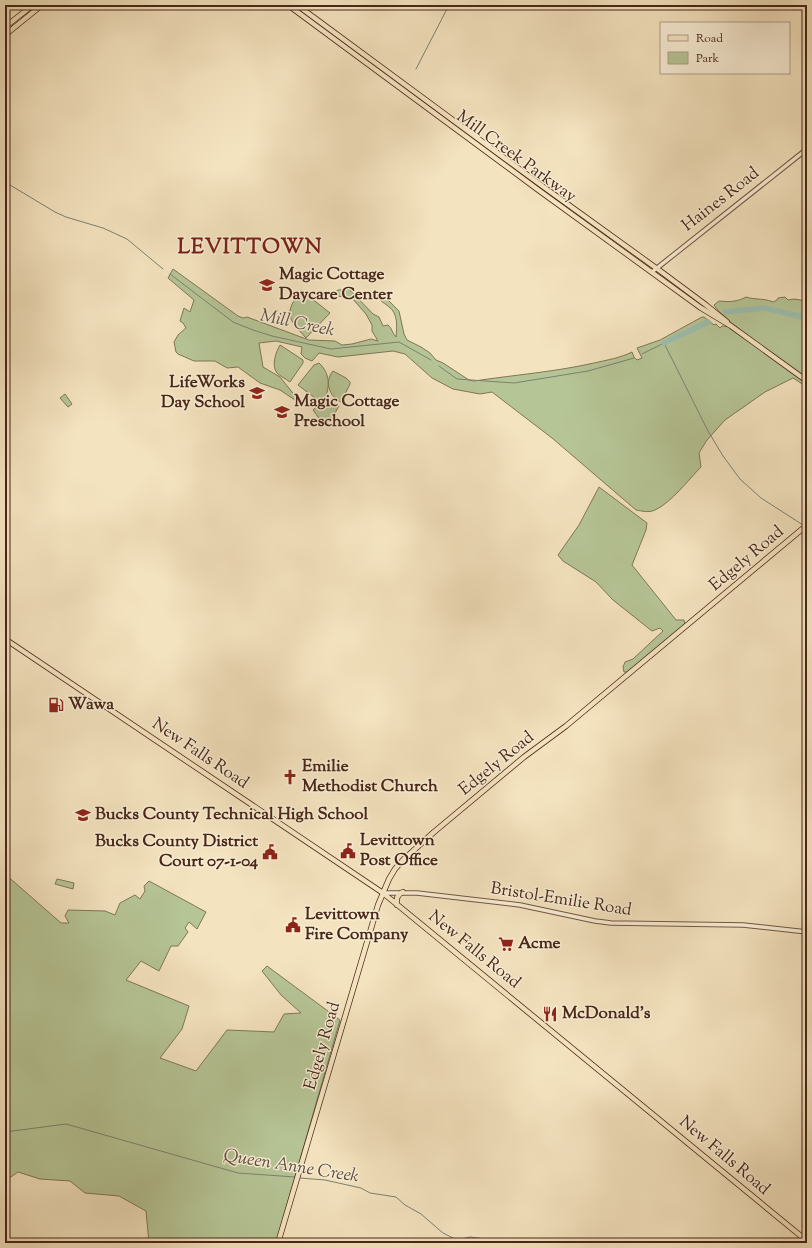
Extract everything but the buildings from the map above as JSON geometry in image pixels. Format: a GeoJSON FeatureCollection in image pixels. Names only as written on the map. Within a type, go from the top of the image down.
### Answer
{"type":"FeatureCollection","features":[{"type":"Feature","properties":{"kind":"main road"},"geometry":{"type":"LineString","coordinates":[[5,28],[33,5]]}},
{"type":"Feature","properties":{"kind":"main road"},"geometry":{"type":"LineString","coordinates":[[5,35],[42,5]]}},
{"type":"Feature","properties":{"kind":"main road","name":"Mill Creek Parkway"},"geometry":{"type":"LineString","coordinates":[[288,5],[701,308],[731,326]]}},
{"type":"Feature","properties":{"kind":"main road","name":"Mill Creek Parkway"},"geometry":{"type":"LineString","coordinates":[[297,5],[656,268],[706,305],[731,326],[807,381]]}},
{"type":"Feature","properties":{"kind":"main road","name":"Edgely Road"},"geometry":{"type":"LineString","coordinates":[[278,1243],[343,1022],[383,893],[389,879],[398,865],[524,756],[566,726],[807,525]]}},
{"type":"Feature","properties":{"kind":"main road","name":"New Falls Road"},"geometry":{"type":"LineString","coordinates":[[5,639],[383,893],[807,1241]]}},
{"type":"Feature","properties":{"kind":"main road"},"geometry":{"type":"LineString","coordinates":[[397,904],[397,897],[403,892]]}},
{"type":"Feature","properties":{"kind":"street","name":"Haines Road"},"geometry":{"type":"LineString","coordinates":[[652,272],[807,149]]}},
{"type":"Feature","properties":{"kind":"street","name":"Bristol-Emilie Road"},"geometry":{"type":"LineString","coordinates":[[383,893],[417,893],[520,905],[611,923],[742,925],[807,932]]}},
{"type":"Feature","properties":{"kind":"green space"},"geometry":{"type":"Polygon","coordinates":[[[173,269],[238,316],[243,318],[247,317],[309,340],[335,341],[342,345],[371,339],[378,341],[372,331],[372,325],[366,314],[351,297],[334,296],[334,293],[338,290],[349,289],[373,314],[379,317],[383,326],[389,326],[396,337],[397,325],[394,313],[381,301],[378,296],[380,293],[399,311],[404,334],[407,340],[430,353],[436,360],[469,380],[474,381],[579,366],[613,359],[632,352],[637,360],[642,358],[637,348],[660,340],[702,317],[714,325],[716,324],[720,328],[722,326],[734,327],[714,305],[719,301],[733,301],[746,297],[773,302],[778,298],[785,297],[788,300],[794,299],[807,301],[807,387],[793,378],[765,392],[725,420],[707,440],[699,453],[701,467],[680,490],[661,507],[653,511],[648,512],[636,510],[552,438],[492,392],[480,394],[453,389],[432,378],[405,354],[393,351],[338,357],[319,353],[312,361],[305,358],[301,354],[302,347],[276,341],[259,343],[263,367],[280,377],[296,397],[295,400],[280,390],[260,383],[238,367],[227,368],[215,361],[194,361],[178,354],[176,352],[174,342],[178,335],[186,328],[180,321],[184,308],[190,312],[194,300],[168,278],[173,269]]]}},
{"type":"Feature","properties":{"kind":"green space"},"geometry":{"type":"Polygon","coordinates":[[[301,290],[330,313],[306,338],[295,325],[290,315],[292,305],[301,290]]]}},
{"type":"Feature","properties":{"kind":"green space"},"geometry":{"type":"Polygon","coordinates":[[[280,345],[303,360],[303,363],[290,382],[278,374],[275,370],[274,362],[280,345]]]}},
{"type":"Feature","properties":{"kind":"green space"},"geometry":{"type":"Polygon","coordinates":[[[319,363],[325,371],[328,381],[326,396],[323,401],[319,401],[298,385],[314,365],[319,363]]]}},
{"type":"Feature","properties":{"kind":"green space"},"geometry":{"type":"Polygon","coordinates":[[[333,371],[350,382],[341,402],[333,396],[329,388],[328,384],[330,375],[333,371]]]}},
{"type":"Feature","properties":{"kind":"green space"},"geometry":{"type":"Polygon","coordinates":[[[65,394],[72,404],[68,407],[60,398],[65,394]]]}},
{"type":"Feature","properties":{"kind":"green space"},"geometry":{"type":"Polygon","coordinates":[[[324,402],[332,402],[339,406],[331,420],[324,422],[321,421],[313,410],[319,404],[324,402]]]}},
{"type":"Feature","properties":{"kind":"green space"},"geometry":{"type":"Polygon","coordinates":[[[599,487],[647,523],[646,530],[632,565],[676,620],[684,620],[685,624],[627,672],[624,672],[623,667],[625,662],[633,659],[663,631],[660,628],[652,631],[613,600],[596,582],[563,561],[558,555],[579,525],[599,487]]]}},
{"type":"Feature","properties":{"kind":"green space"},"geometry":{"type":"Polygon","coordinates":[[[5,874],[61,923],[69,923],[65,916],[68,910],[105,911],[115,915],[120,903],[135,895],[140,899],[145,891],[144,886],[149,881],[206,912],[197,929],[189,922],[185,928],[188,932],[178,946],[171,946],[159,971],[141,961],[126,980],[189,1006],[182,1029],[160,1058],[196,1071],[227,1030],[274,1032],[284,1014],[301,1013],[281,995],[262,971],[267,966],[340,1020],[276,1243],[149,1243],[146,1211],[119,1196],[85,1193],[70,1181],[40,1179],[18,1172],[5,1181],[5,874]]]}},
{"type":"Feature","properties":{"kind":"green space"},"geometry":{"type":"Polygon","coordinates":[[[57,879],[74,883],[73,889],[55,884],[57,879]]]}},
{"type":"Feature","properties":{"kind":"waterway"},"geometry":{"type":"LineString","coordinates":[[416,69],[449,5]]}},
{"type":"Feature","properties":{"kind":"waterway","name":"Mill Creek"},"geometry":{"type":"LineString","coordinates":[[5,182],[55,212],[66,217],[103,228],[127,239],[163,269]]}},
{"type":"Feature","properties":{"kind":"waterway","name":"Mill Creek"},"geometry":{"type":"LineString","coordinates":[[170,274],[233,322],[253,330],[272,336],[331,349],[399,342],[431,360]]}},
{"type":"Feature","properties":{"kind":"waterway","name":"Mill Creek"},"geometry":{"type":"LineString","coordinates":[[725,312],[764,308],[807,318]]}},
{"type":"Feature","properties":{"kind":"waterway","name":"Mill Creek"},"geometry":{"type":"LineString","coordinates":[[664,343],[708,322]]}},
{"type":"Feature","properties":{"kind":"waterway"},"geometry":{"type":"LineString","coordinates":[[642,354],[664,343],[708,431],[723,456],[740,479],[761,498],[803,525]]}},
{"type":"Feature","properties":{"kind":"waterway","name":"Mill Creek"},"geometry":{"type":"LineString","coordinates":[[439,366],[457,379],[514,383],[588,371],[634,358]]}},
{"type":"Feature","properties":{"kind":"waterway","name":"Queen Anne Creek"},"geometry":{"type":"LineString","coordinates":[[5,1132],[66,1124],[238,1173],[295,1177]]}},
{"type":"Feature","properties":{"kind":"waterway","name":"Queen Anne Creek"},"geometry":{"type":"LineString","coordinates":[[300,1178],[325,1180],[361,1188],[370,1193],[396,1197],[405,1205],[421,1214],[443,1233],[457,1240],[470,1237],[486,1239],[492,1243]]}},
{"type":"Feature","properties":{"kind":"place","name":"Magic Cottage Daycare Center"},"geometry":{"type":"Point","coordinates":[267,285]}},
{"type":"Feature","properties":{"kind":"place","name":"LifeWorks Day School"},"geometry":{"type":"Point","coordinates":[257,393]}},
{"type":"Feature","properties":{"kind":"place","name":"Magic Cottage Preschool"},"geometry":{"type":"Point","coordinates":[282,412]}},
{"type":"Feature","properties":{"kind":"place","name":"Wawa"},"geometry":{"type":"Point","coordinates":[56,705]}},
{"type":"Feature","properties":{"kind":"place","name":"Emilie Methodist Church"},"geometry":{"type":"Point","coordinates":[290,777]}},
{"type":"Feature","properties":{"kind":"place","name":"Bucks County Technical High School"},"geometry":{"type":"Point","coordinates":[83,815]}},
{"type":"Feature","properties":{"kind":"place","name":"Levittown Post Office"},"geometry":{"type":"Point","coordinates":[348,851]}},
{"type":"Feature","properties":{"kind":"place","name":"Bucks County District Court 07-1-04"},"geometry":{"type":"Point","coordinates":[270,852]}},
{"type":"Feature","properties":{"kind":"place","name":"Levittown Fire Company"},"geometry":{"type":"Point","coordinates":[293,925]}},
{"type":"Feature","properties":{"kind":"place","name":"Acme"},"geometry":{"type":"Point","coordinates":[506,944]}},
{"type":"Feature","properties":{"kind":"place","name":"McDonald's"},"geometry":{"type":"Point","coordinates":[550,1014]}},
{"type":"Feature","properties":{"kind":"district","name":"LEVITTOWN"},"geometry":{"type":"Point","coordinates":[250,248]}}]}
